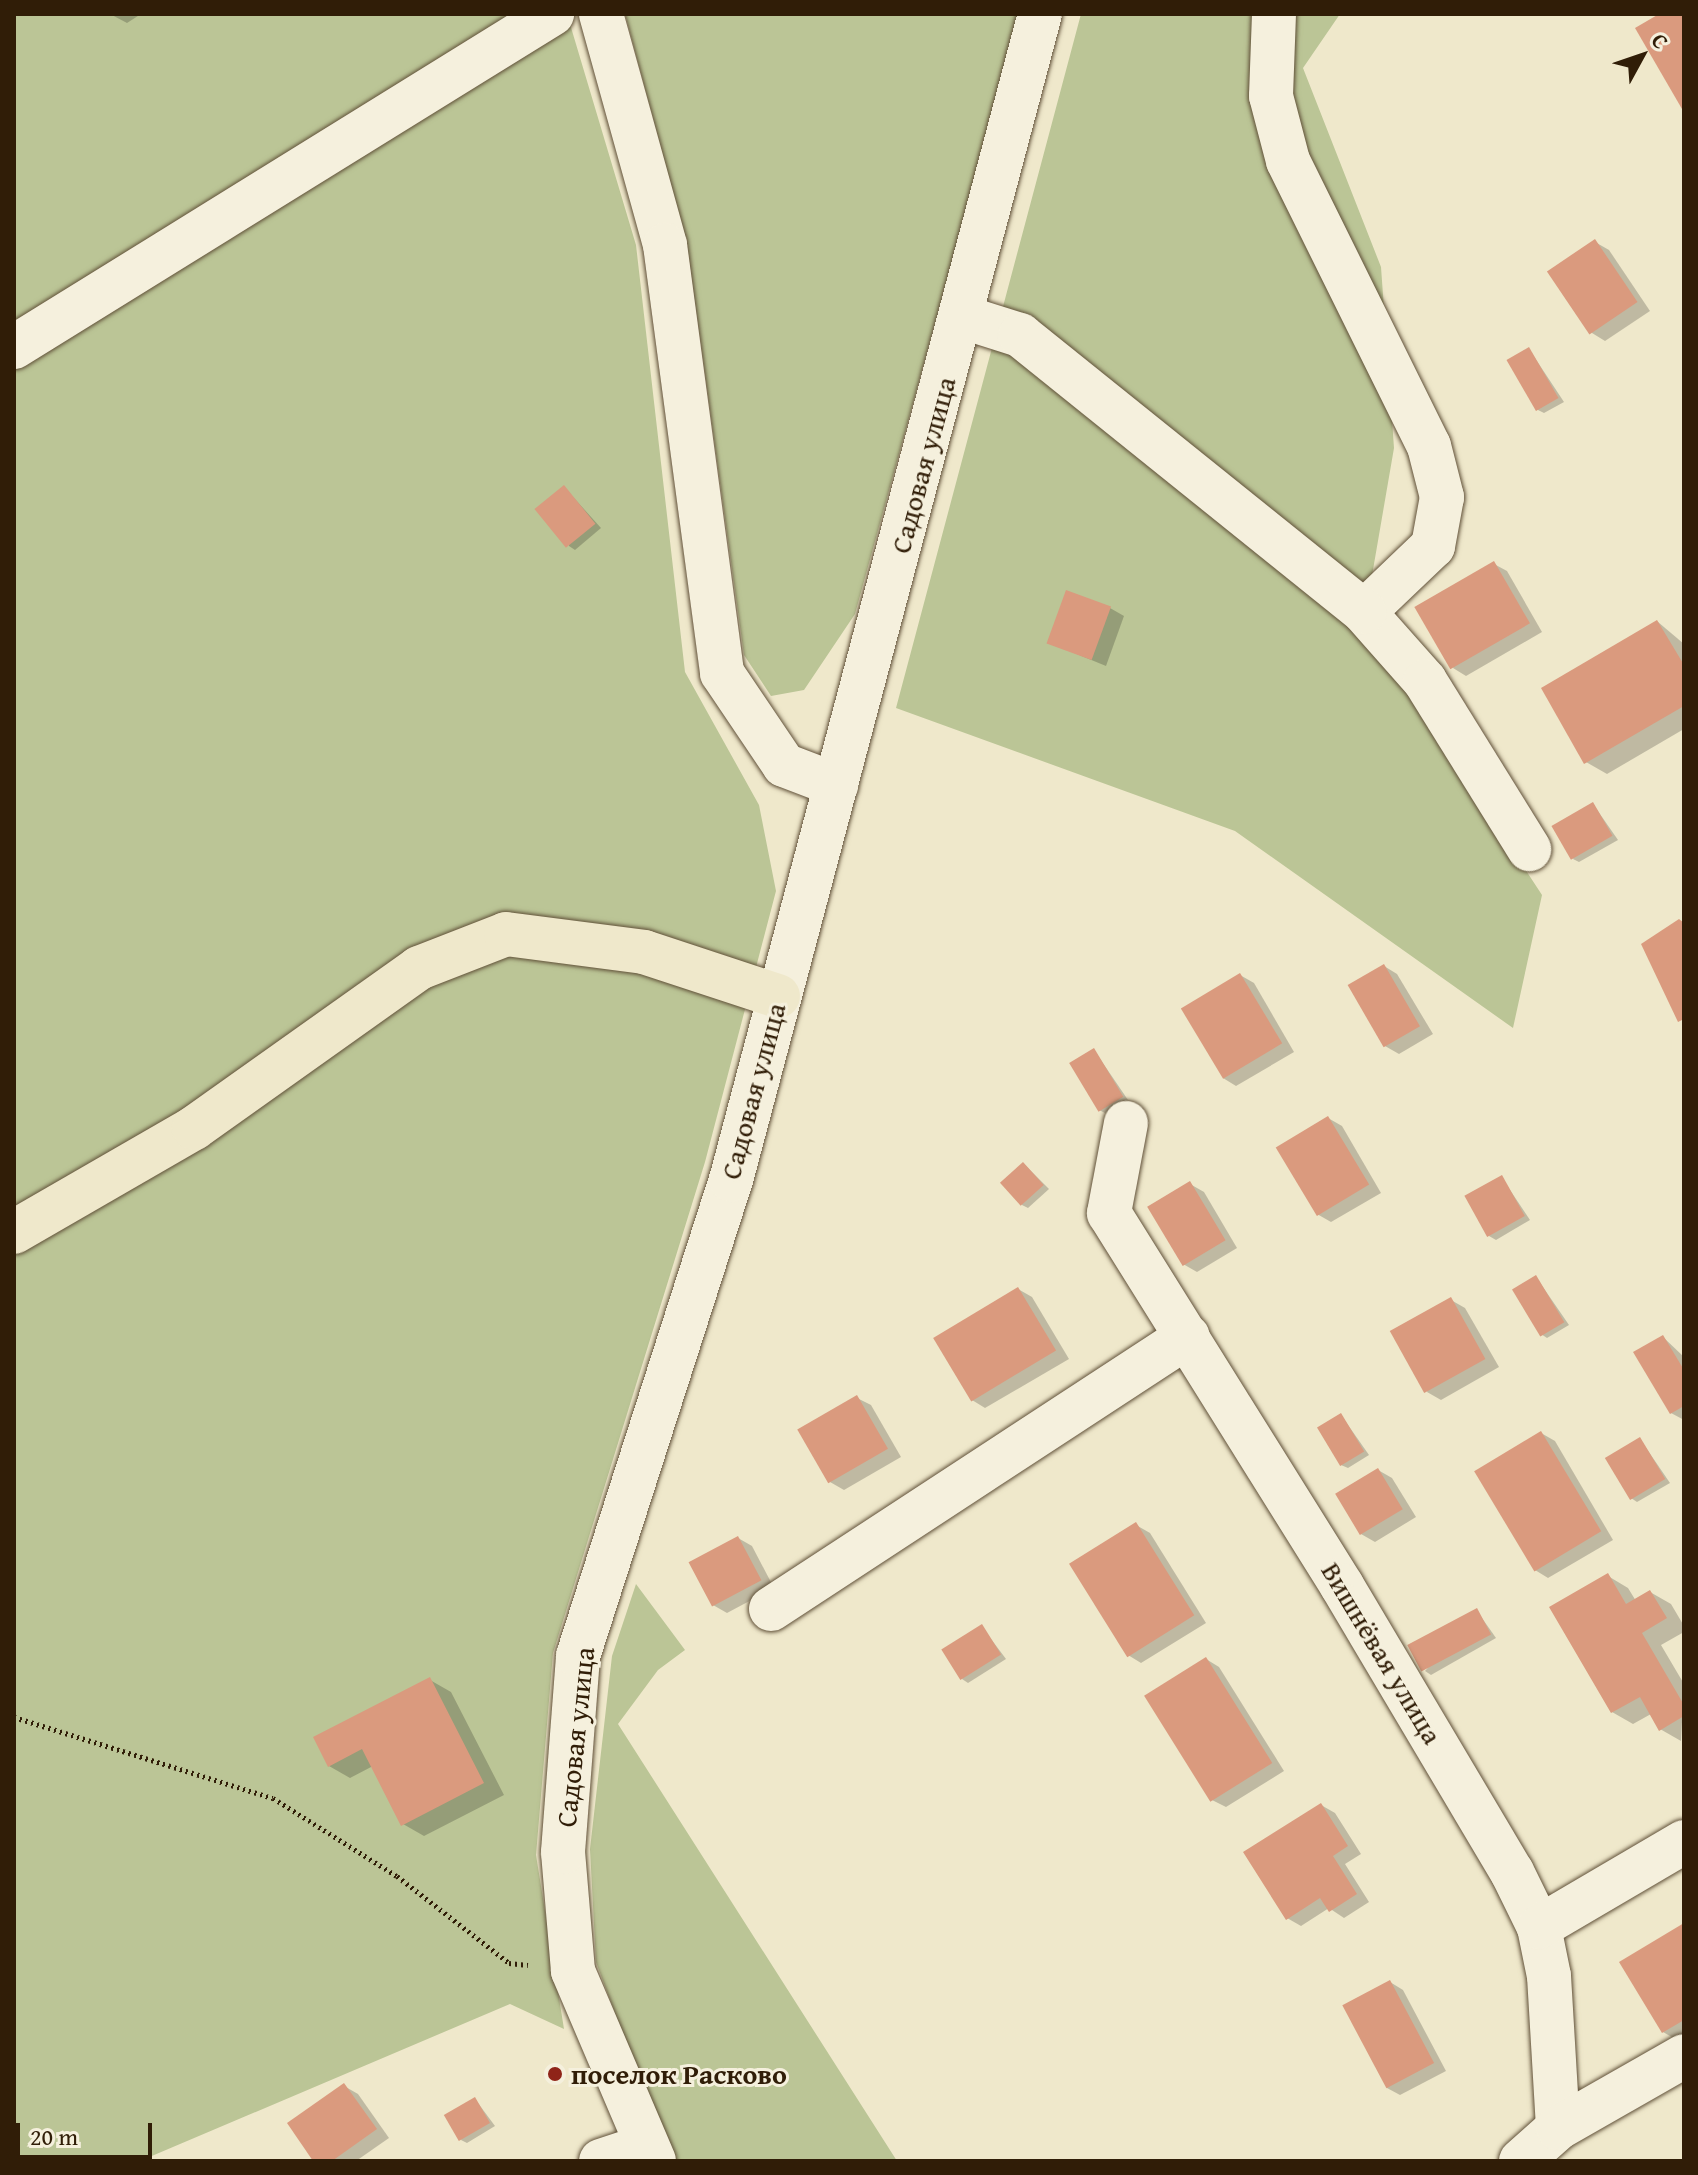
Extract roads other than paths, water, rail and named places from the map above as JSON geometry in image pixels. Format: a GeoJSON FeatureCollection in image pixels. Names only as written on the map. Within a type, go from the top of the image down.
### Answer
{"type":"FeatureCollection","features":[{"type":"Feature","properties":{"kind":"main road"},"geometry":{"type":"LineString","coordinates":[[14,1232],[194,1128],[419,968],[506,934],[644,952],[778,996]]}},
{"type":"Feature","properties":{"kind":"street"},"geometry":{"type":"LineString","coordinates":[[14,347],[552,14]]}},
{"type":"Feature","properties":{"kind":"street"},"geometry":{"type":"LineString","coordinates":[[601,14],[665,245],[722,673],[784,765],[836,785]]}},
{"type":"Feature","properties":{"kind":"street","name":"Садовая улица"},"geometry":{"type":"LineString","coordinates":[[650,2154],[573,1971],[563,1852],[578,1656],[731,1180],[963,317],[1040,14]]}},
{"type":"Feature","properties":{"kind":"street"},"geometry":{"type":"LineString","coordinates":[[1274,14],[1271,96],[1288,161],[1429,446],[1442,497],[1433,546],[1364,612]]}},
{"type":"Feature","properties":{"kind":"street"},"geometry":{"type":"LineString","coordinates":[[963,317],[1020,335],[1364,612],[1425,681],[1529,849]]}},
{"type":"Feature","properties":{"kind":"street","name":"Вишнёвая улица"},"geometry":{"type":"LineString","coordinates":[[1126,1123],[1109,1213],[1188,1336],[1504,1858],[1539,1927],[1549,1976],[1558,2128]]}},
{"type":"Feature","properties":{"kind":"street"},"geometry":{"type":"LineString","coordinates":[[771,1609],[1188,1336]]}},
{"type":"Feature","properties":{"kind":"street"},"geometry":{"type":"LineString","coordinates":[[1539,1927],[1684,1842]]}},
{"type":"Feature","properties":{"kind":"street"},"geometry":{"type":"LineString","coordinates":[[1521,2161],[1558,2128],[1684,2056]]}},
{"type":"Feature","properties":{"kind":"street"},"geometry":{"type":"LineString","coordinates":[[601,2161],[650,2154]]}},
{"type":"Feature","properties":{"kind":"place","name":"поселок Расково"},"geometry":{"type":"Point","coordinates":[555,2074]}}]}
